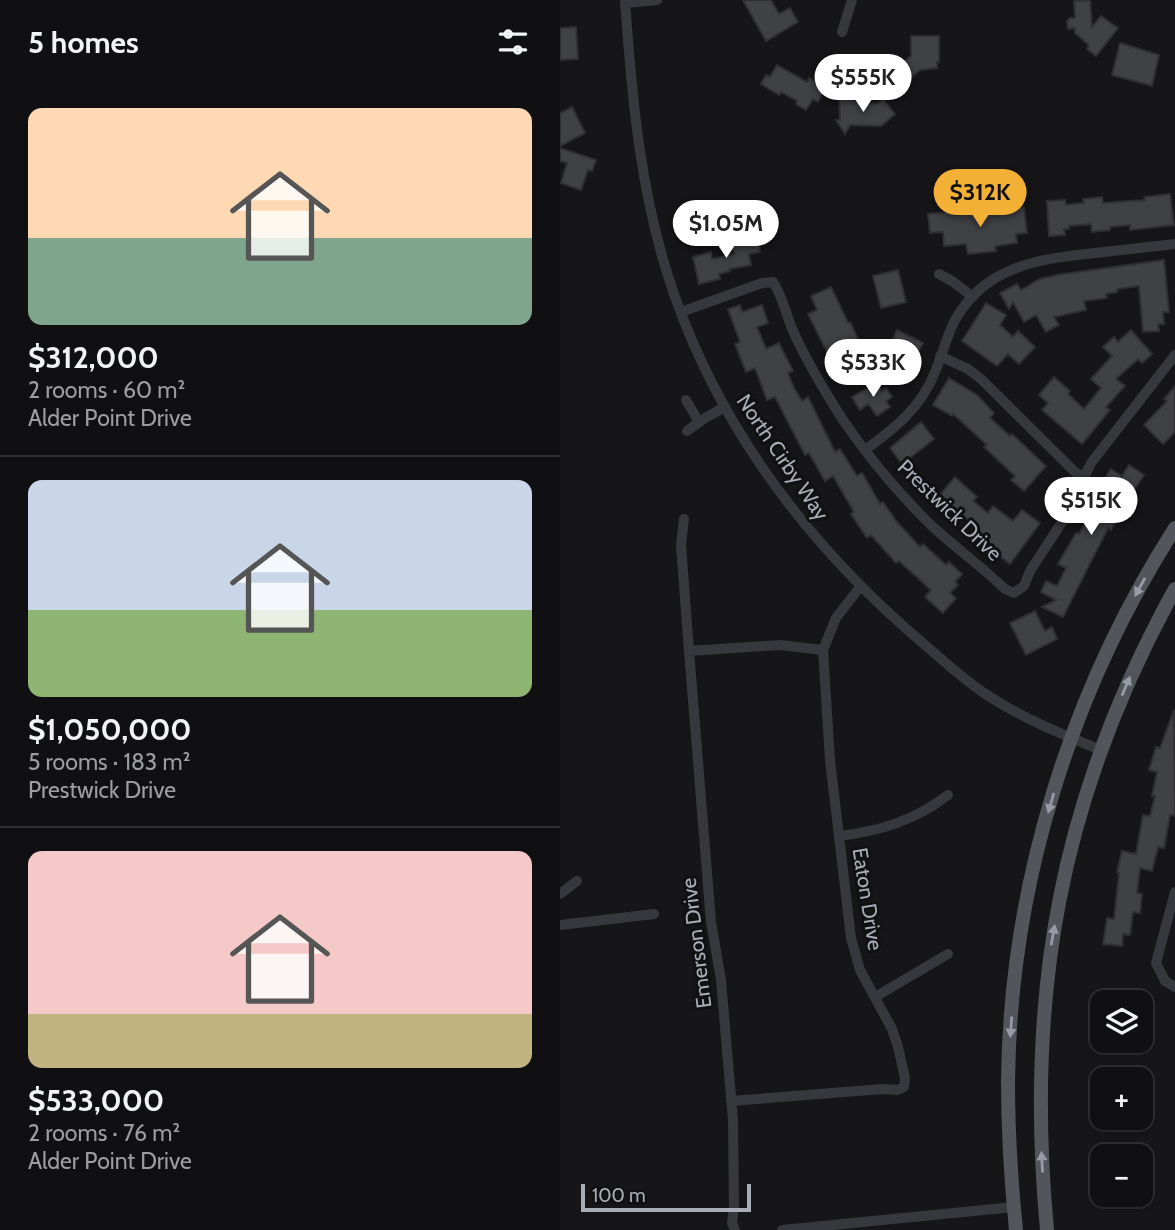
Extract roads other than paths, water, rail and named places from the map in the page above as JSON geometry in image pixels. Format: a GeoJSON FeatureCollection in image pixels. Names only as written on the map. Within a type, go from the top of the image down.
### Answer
{"type":"FeatureCollection","features":[{"type":"Feature","properties":{"kind":"main road"},"geometry":{"type":"LineString","coordinates":[[1016,1230],[1008,1079],[1015,981],[1034,865],[1052,799],[1085,699],[1121,623],[1175,528]]}},
{"type":"Feature","properties":{"kind":"main road"},"geometry":{"type":"LineString","coordinates":[[1047,1230],[1041,1163],[1040,1094],[1046,982],[1064,872],[1101,750],[1136,663],[1175,589]]}},
{"type":"Feature","properties":{"kind":"street"},"geometry":{"type":"LineString","coordinates":[[625,1],[657,0]]}},
{"type":"Feature","properties":{"kind":"street"},"geometry":{"type":"LineString","coordinates":[[842,32],[852,0]]}},
{"type":"Feature","properties":{"kind":"street","name":"North Cirby Way"},"geometry":{"type":"LineString","coordinates":[[625,1],[638,141],[658,238],[681,312],[725,407],[746,444],[793,511],[832,558],[860,587],[965,680],[1009,708],[1101,750]]}},
{"type":"Feature","properties":{"kind":"street"},"geometry":{"type":"LineString","coordinates":[[865,450],[905,419],[916,406],[935,373],[954,322],[973,297],[994,279],[1033,261],[1175,244]]}},
{"type":"Feature","properties":{"kind":"street"},"geometry":{"type":"LineString","coordinates":[[939,274],[973,297]]}},
{"type":"Feature","properties":{"kind":"street","name":"Prestwick Drive"},"geometry":{"type":"LineString","coordinates":[[681,312],[762,283],[773,282],[779,291],[783,310],[806,356],[842,418],[865,450],[933,527],[1005,589],[1014,593],[1024,586],[1030,571],[1065,519],[1084,477],[1103,447],[1175,355]]}},
{"type":"Feature","properties":{"kind":"street"},"geometry":{"type":"LineString","coordinates":[[940,356],[968,369],[981,379],[1075,472],[1084,477]]}},
{"type":"Feature","properties":{"kind":"street"},"geometry":{"type":"LineString","coordinates":[[685,400],[699,422]]}},
{"type":"Feature","properties":{"kind":"street"},"geometry":{"type":"LineString","coordinates":[[687,431],[725,407]]}},
{"type":"Feature","properties":{"kind":"street","name":"Emerson Drive"},"geometry":{"type":"LineString","coordinates":[[684,519],[681,536],[689,651],[711,922],[721,980],[731,1101],[734,1208],[732,1223],[735,1230]]}},
{"type":"Feature","properties":{"kind":"street","name":"Eaton Drive"},"geometry":{"type":"LineString","coordinates":[[731,1101],[897,1090],[904,1087],[905,1078],[898,1046],[860,970],[851,938],[830,760],[823,650],[836,618],[860,587]]}},
{"type":"Feature","properties":{"kind":"street"},"geometry":{"type":"LineString","coordinates":[[689,651],[764,645],[823,650]]}},
{"type":"Feature","properties":{"kind":"street"},"geometry":{"type":"LineString","coordinates":[[839,836],[903,823],[948,795]]}},
{"type":"Feature","properties":{"kind":"street"},"geometry":{"type":"LineString","coordinates":[[560,894],[577,881]]}},
{"type":"Feature","properties":{"kind":"street"},"geometry":{"type":"LineString","coordinates":[[1175,892],[1156,963],[1165,981],[1175,987]]}},
{"type":"Feature","properties":{"kind":"street"},"geometry":{"type":"LineString","coordinates":[[560,925],[654,914]]}},
{"type":"Feature","properties":{"kind":"street"},"geometry":{"type":"LineString","coordinates":[[875,997],[948,954]]}},
{"type":"Feature","properties":{"kind":"street"},"geometry":{"type":"LineString","coordinates":[[782,1230],[1014,1207]]}}]}
